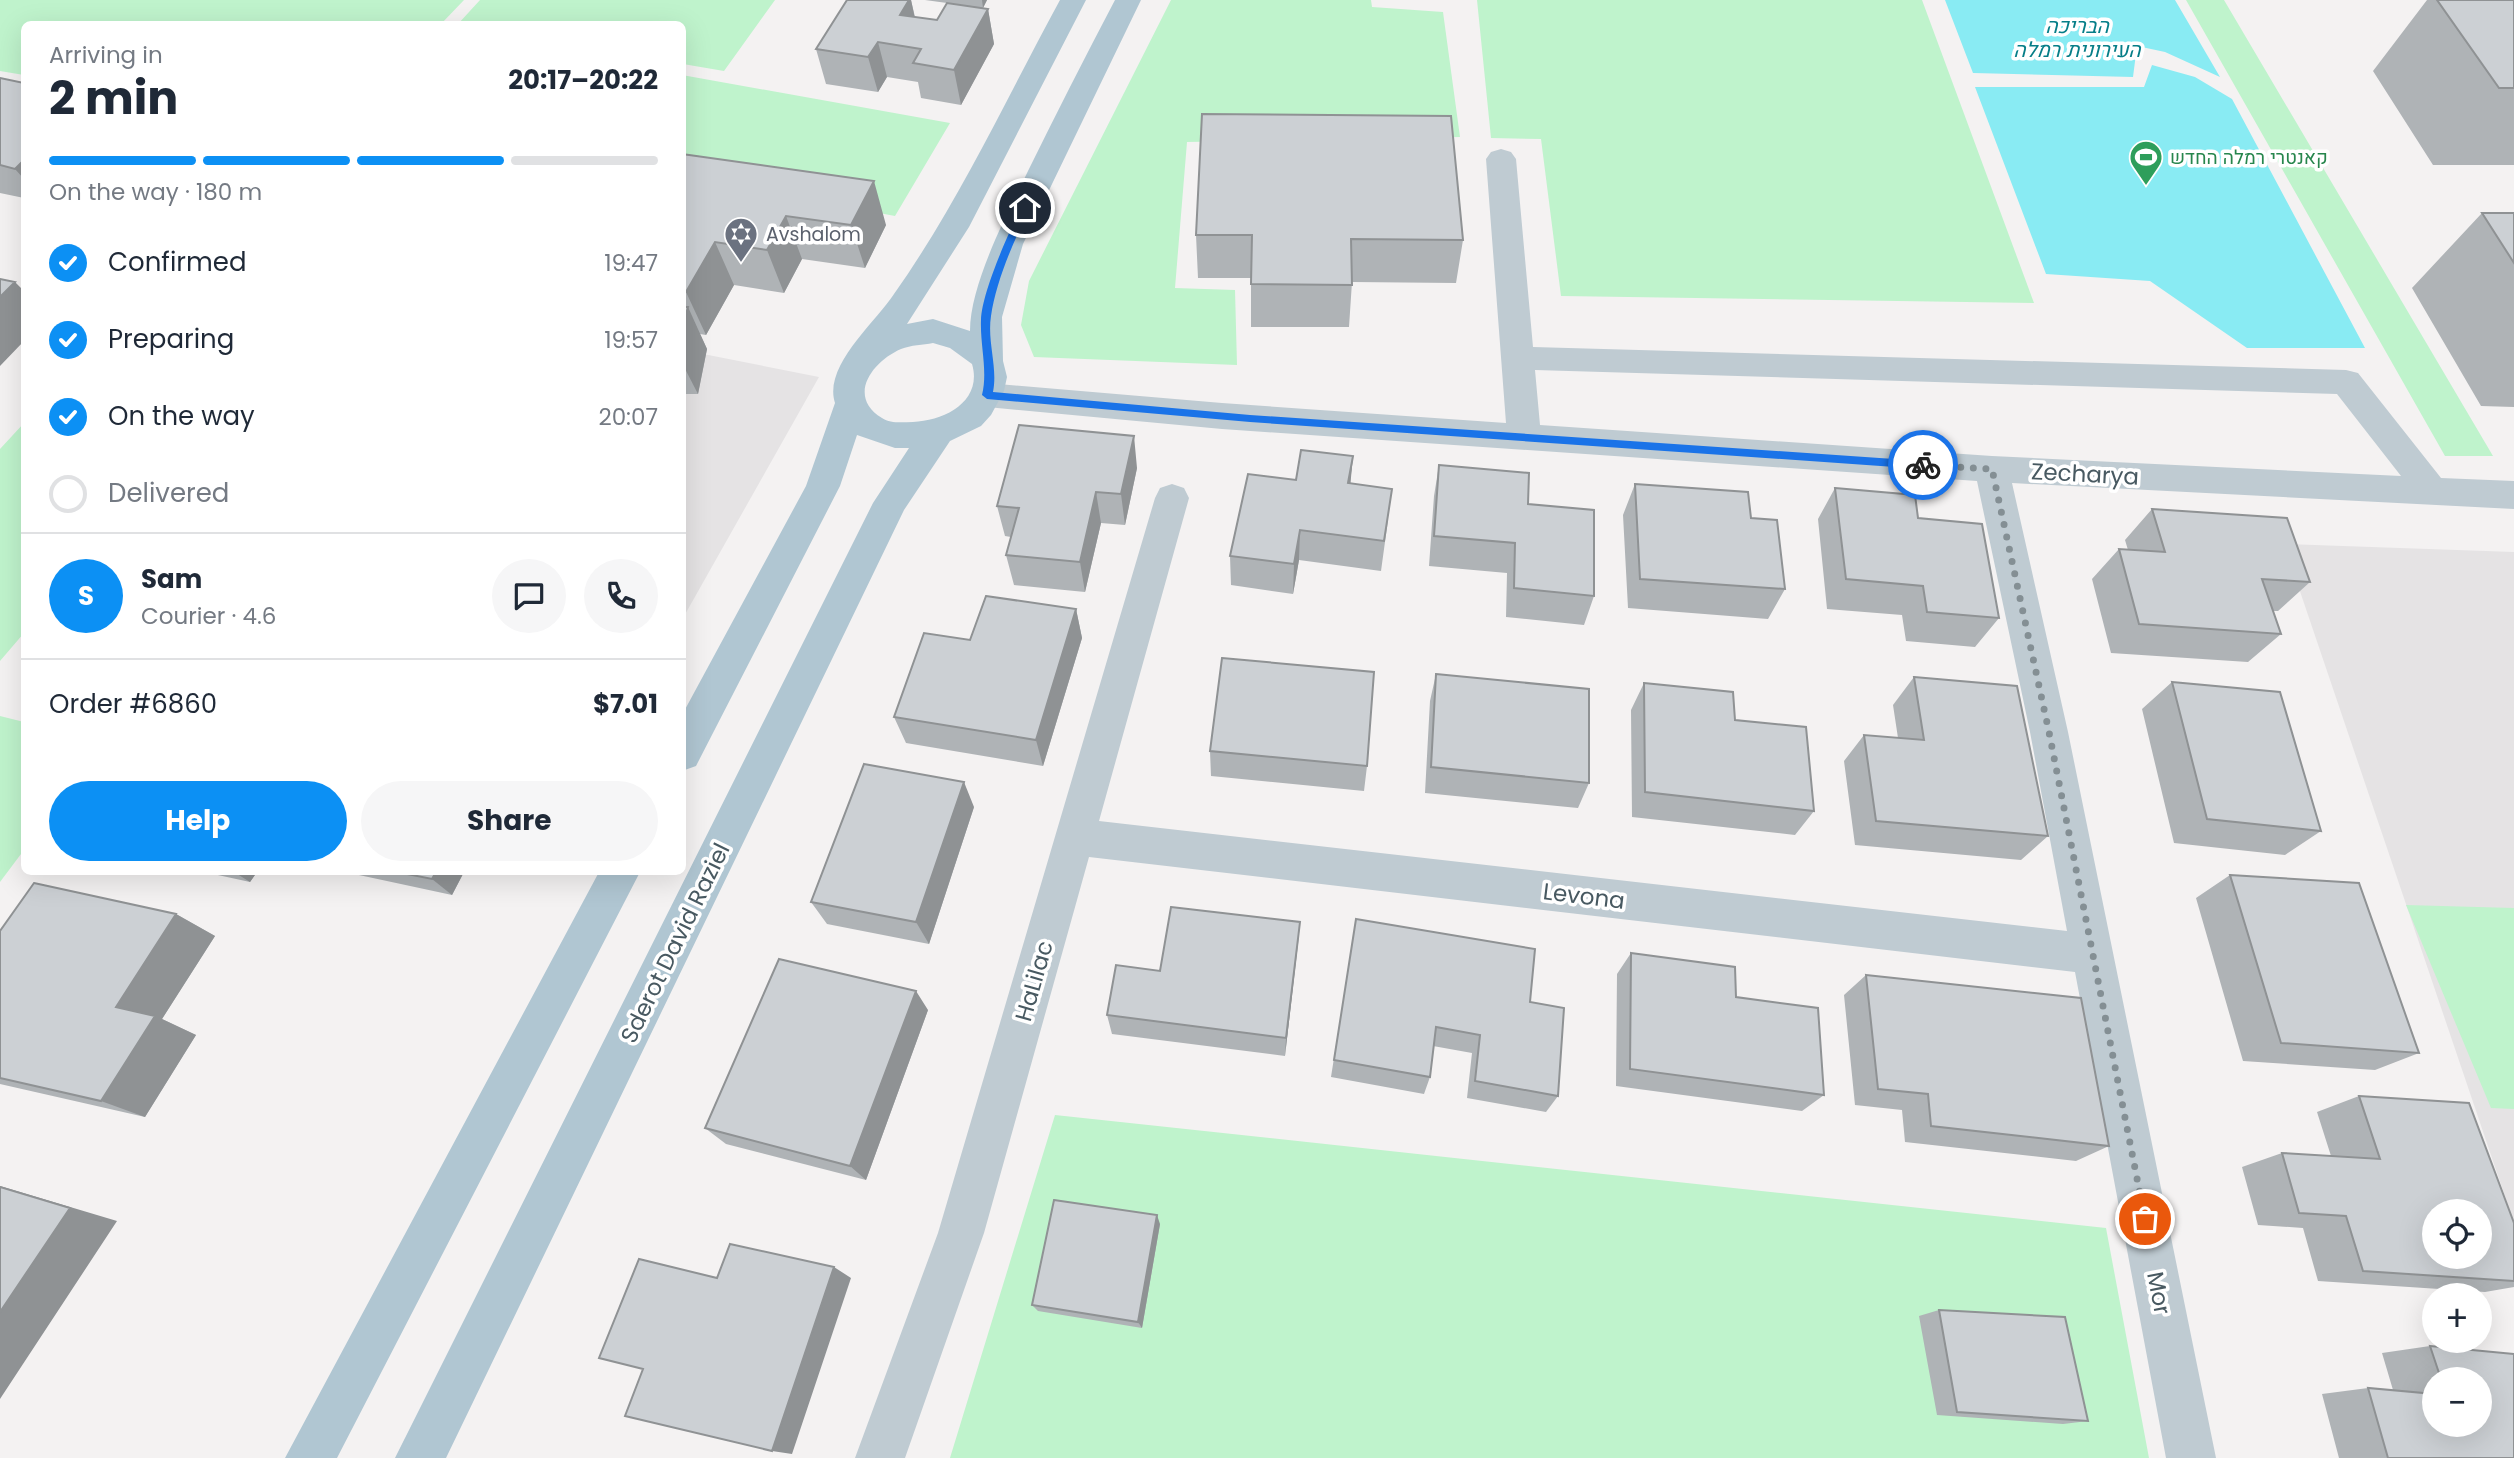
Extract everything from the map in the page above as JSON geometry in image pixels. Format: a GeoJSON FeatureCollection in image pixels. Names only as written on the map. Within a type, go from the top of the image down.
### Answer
{"type":"FeatureCollection","features":[{"type":"Feature","properties":{"kind":"main road"},"geometry":{"type":"LineString","coordinates":[[1073,0],[968,199],[924,276],[896,318],[855,365],[846,392],[850,405],[859,419],[875,429],[895,435],[917,436],[938,432],[959,424],[976,411],[987,395],[991,377],[987,360],[986,317],[1008,244],[1128,0]]}},
{"type":"Feature","properties":{"kind":"main road"},"geometry":{"type":"LineString","coordinates":[[866,353],[885,341],[909,333],[933,331],[956,335],[974,345],[987,360]]}},
{"type":"Feature","properties":{"kind":"main road"},"geometry":{"type":"LineString","coordinates":[[686,746],[822,486],[850,405]]}},
{"type":"Feature","properties":{"kind":"main road","name":"Sderot David Raziel"},"geometry":{"type":"LineString","coordinates":[[420,1458],[890,503],[938,432]]}},
{"type":"Feature","properties":{"kind":"main road"},"geometry":{"type":"LineString","coordinates":[[310,1458],[618,875]]}},
{"type":"Feature","properties":{"kind":"street"},"geometry":{"type":"LineString","coordinates":[[1502,159],[1524,438]]}},
{"type":"Feature","properties":{"kind":"street"},"geometry":{"type":"LineString","coordinates":[[1517,358],[2346,382],[2432,491]]}},
{"type":"Feature","properties":{"kind":"street","name":"Zecharya"},"geometry":{"type":"LineString","coordinates":[[987,395],[1524,438],[1992,469],[2514,495]]}},
{"type":"Feature","properties":{"kind":"street","name":"Mor"},"geometry":{"type":"LineString","coordinates":[[1992,469],[2049,732],[2191,1458]]}},
{"type":"Feature","properties":{"kind":"street","name":"HaLilac"},"geometry":{"type":"LineString","coordinates":[[880,1458],[961,1233],[1172,498]]}},
{"type":"Feature","properties":{"kind":"street","name":"Levona"},"geometry":{"type":"LineString","coordinates":[[1076,837],[2093,954]]}},
{"type":"Feature","properties":{"kind":"shaded area"},"geometry":{"type":"Polygon","coordinates":[[[686,351],[819,377],[686,613],[686,351]]]}},
{"type":"Feature","properties":{"kind":"shaded area"},"geometry":{"type":"Polygon","coordinates":[[[2284,544],[2514,552],[2514,1223],[2284,544]]]}},
{"type":"Feature","properties":{"kind":"green space"},"geometry":{"type":"Polygon","coordinates":[[[0,0],[464,0],[444,21],[21,21],[21,74],[0,71],[0,0]]]}},
{"type":"Feature","properties":{"kind":"green space"},"geometry":{"type":"Polygon","coordinates":[[[480,0],[775,0],[724,71],[686,65],[686,21],[461,21],[480,0]]]}},
{"type":"Feature","properties":{"kind":"green space"},"geometry":{"type":"Polygon","coordinates":[[[1171,0],[1371,0],[1372,7],[1443,12],[1460,137],[1187,142],[1175,288],[1235,290],[1237,365],[1034,357],[1021,325],[1029,281],[1171,0]]]}},
{"type":"Feature","properties":{"kind":"green space"},"geometry":{"type":"Polygon","coordinates":[[[1477,0],[1922,0],[2034,303],[1561,296],[1541,139],[1491,138],[1477,0]]]}},
{"type":"Feature","properties":{"kind":"green space"},"geometry":{"type":"Polygon","coordinates":[[[2186,0],[2224,0],[2493,456],[2445,456],[2186,0]]]}},
{"type":"Feature","properties":{"kind":"green space"},"geometry":{"type":"Polygon","coordinates":[[[686,76],[950,123],[895,216],[686,177],[686,76]]]}},
{"type":"Feature","properties":{"kind":"green space"},"geometry":{"type":"Polygon","coordinates":[[[21,426],[21,636],[0,661],[0,449],[21,426]]]}},
{"type":"Feature","properties":{"kind":"green space"},"geometry":{"type":"Polygon","coordinates":[[[0,716],[21,721],[21,854],[0,882],[0,716]]]}},
{"type":"Feature","properties":{"kind":"green space"},"geometry":{"type":"Polygon","coordinates":[[[2406,905],[2514,908],[2514,1109],[2491,1108],[2406,905]]]}},
{"type":"Feature","properties":{"kind":"green space"},"geometry":{"type":"Polygon","coordinates":[[[1055,1115],[2106,1228],[2149,1458],[950,1458],[1055,1115]]]}},
{"type":"Feature","properties":{"kind":"water","name":"הבריכה העירונית רמלה"},"geometry":{"type":"Polygon","coordinates":[[[1945,0],[2175,0],[2220,77],[2165,52],[2137,46],[2133,77],[1973,73],[1945,0]]]}},
{"type":"Feature","properties":{"kind":"water","name":"קאנטרי רמלה החדש"},"geometry":{"type":"Polygon","coordinates":[[[2152,65],[2195,77],[2232,99],[2365,348],[2247,348],[2150,281],[2046,274],[1975,87],[2144,87],[2152,65]]]}},
{"type":"Feature","properties":{"kind":"building"},"geometry":{"type":"Polygon","coordinates":[[[847,0],[909,0],[900,15],[937,20],[947,3],[988,9],[954,70],[913,63],[921,49],[878,42],[868,57],[816,49],[847,0]]]}},
{"type":"Feature","properties":{"kind":"building"},"geometry":{"type":"Polygon","coordinates":[[[2437,0],[2514,0],[2514,88],[2499,88],[2437,0]]]}},
{"type":"Feature","properties":{"kind":"building"},"geometry":{"type":"Polygon","coordinates":[[[0,78],[21,82],[21,163],[15,169],[0,165],[0,78]]]}},
{"type":"Feature","properties":{"kind":"building"},"geometry":{"type":"Polygon","coordinates":[[[1202,114],[1451,116],[1463,240],[1351,239],[1352,285],[1251,284],[1252,235],[1196,235],[1202,114]]]}},
{"type":"Feature","properties":{"kind":"building"},"geometry":{"type":"Polygon","coordinates":[[[686,155],[874,181],[851,225],[786,216],[767,250],[715,242],[686,292],[686,155]]]}},
{"type":"Feature","properties":{"kind":"building"},"geometry":{"type":"Polygon","coordinates":[[[2482,213],[2514,213],[2514,263],[2482,213]]]}},
{"type":"Feature","properties":{"kind":"building"},"geometry":{"type":"Polygon","coordinates":[[[0,279],[15,282],[0,297],[0,279]]]}},
{"type":"Feature","properties":{"kind":"building"},"geometry":{"type":"Polygon","coordinates":[[[1019,425],[1134,436],[1121,494],[1096,492],[1080,562],[1006,555],[1019,508],[997,506],[1019,425]]]}},
{"type":"Feature","properties":{"kind":"building"},"geometry":{"type":"Polygon","coordinates":[[[1301,450],[1353,456],[1348,483],[1392,489],[1384,541],[1300,530],[1294,564],[1230,556],[1248,474],[1296,480],[1301,450]]]}},
{"type":"Feature","properties":{"kind":"building"},"geometry":{"type":"Polygon","coordinates":[[[1439,465],[1529,473],[1528,504],[1594,510],[1594,596],[1514,588],[1515,543],[1434,536],[1439,465]]]}},
{"type":"Feature","properties":{"kind":"building"},"geometry":{"type":"Polygon","coordinates":[[[1635,484],[1748,492],[1751,518],[1777,520],[1785,589],[1640,579],[1635,484]]]}},
{"type":"Feature","properties":{"kind":"building"},"geometry":{"type":"Polygon","coordinates":[[[1835,488],[1915,495],[1918,518],[1982,524],[1999,618],[1927,612],[1923,586],[1846,579],[1835,488]]]}},
{"type":"Feature","properties":{"kind":"building"},"geometry":{"type":"Polygon","coordinates":[[[2152,509],[2287,518],[2310,582],[2262,579],[2281,634],[2139,624],[2119,549],[2165,552],[2152,509]]]}},
{"type":"Feature","properties":{"kind":"building"},"geometry":{"type":"Polygon","coordinates":[[[986,596],[1076,609],[1036,740],[894,717],[924,633],[970,640],[986,596]]]}},
{"type":"Feature","properties":{"kind":"building"},"geometry":{"type":"Polygon","coordinates":[[[1222,658],[1374,672],[1367,766],[1210,751],[1222,658]]]}},
{"type":"Feature","properties":{"kind":"building"},"geometry":{"type":"Polygon","coordinates":[[[1436,674],[1589,689],[1589,783],[1431,767],[1436,674]]]}},
{"type":"Feature","properties":{"kind":"building"},"geometry":{"type":"Polygon","coordinates":[[[1914,677],[2017,686],[2048,836],[1876,821],[1864,735],[1924,740],[1914,677]]]}},
{"type":"Feature","properties":{"kind":"building"},"geometry":{"type":"Polygon","coordinates":[[[2172,682],[2280,692],[2321,831],[2207,819],[2172,682]]]}},
{"type":"Feature","properties":{"kind":"building"},"geometry":{"type":"Polygon","coordinates":[[[1644,683],[1733,692],[1735,720],[1806,727],[1814,811],[1645,792],[1644,683]]]}},
{"type":"Feature","properties":{"kind":"building"},"geometry":{"type":"Polygon","coordinates":[[[864,764],[964,782],[916,922],[811,902],[864,764]]]}},
{"type":"Feature","properties":{"kind":"building"},"geometry":{"type":"Polygon","coordinates":[[[412,875],[434,875],[432,879],[412,875]]]}},
{"type":"Feature","properties":{"kind":"building"},"geometry":{"type":"Polygon","coordinates":[[[2230,875],[2359,883],[2419,1053],[2281,1043],[2230,875]]]}},
{"type":"Feature","properties":{"kind":"building"},"geometry":{"type":"Polygon","coordinates":[[[34,883],[176,914],[116,1007],[155,1016],[101,1101],[0,1078],[0,931],[34,883]]]}},
{"type":"Feature","properties":{"kind":"building"},"geometry":{"type":"Polygon","coordinates":[[[1171,907],[1300,922],[1286,1038],[1107,1015],[1116,965],[1160,971],[1171,907]]]}},
{"type":"Feature","properties":{"kind":"building"},"geometry":{"type":"Polygon","coordinates":[[[1356,919],[1535,949],[1530,1002],[1564,1008],[1558,1096],[1475,1081],[1480,1035],[1436,1027],[1430,1077],[1334,1060],[1356,919]]]}},
{"type":"Feature","properties":{"kind":"building"},"geometry":{"type":"Polygon","coordinates":[[[1631,953],[1735,967],[1736,997],[1818,1008],[1824,1095],[1630,1069],[1631,953]]]}},
{"type":"Feature","properties":{"kind":"building"},"geometry":{"type":"Polygon","coordinates":[[[779,959],[916,991],[850,1166],[705,1128],[779,959]]]}},
{"type":"Feature","properties":{"kind":"building"},"geometry":{"type":"Polygon","coordinates":[[[1866,975],[2081,998],[2109,1146],[1931,1126],[1928,1094],[1878,1089],[1866,975]]]}},
{"type":"Feature","properties":{"kind":"building"},"geometry":{"type":"Polygon","coordinates":[[[2359,1096],[2469,1103],[2514,1223],[2514,1281],[2363,1271],[2346,1216],[2299,1213],[2282,1153],[2380,1159],[2359,1096]]]}},
{"type":"Feature","properties":{"kind":"building"},"geometry":{"type":"Polygon","coordinates":[[[0,1187],[70,1208],[0,1312],[0,1187]]]}},
{"type":"Feature","properties":{"kind":"building"},"geometry":{"type":"Polygon","coordinates":[[[1054,1200],[1157,1215],[1138,1322],[1032,1305],[1054,1200]]]}},
{"type":"Feature","properties":{"kind":"building"},"geometry":{"type":"Polygon","coordinates":[[[730,1244],[834,1267],[772,1451],[625,1416],[643,1369],[599,1358],[639,1259],[717,1278],[730,1244]]]}},
{"type":"Feature","properties":{"kind":"building"},"geometry":{"type":"Polygon","coordinates":[[[1939,1310],[2065,1317],[2088,1421],[1957,1412],[1939,1310]]]}},
{"type":"Feature","properties":{"kind":"building"},"geometry":{"type":"Polygon","coordinates":[[[2432,1353],[2514,1354],[2514,1458],[2388,1458],[2368,1388],[2422,1393],[2422,1437],[2492,1437],[2492,1367],[2437,1367],[2432,1353]]]}},
{"type":"Feature","properties":{"kind":"way so far"},"geometry":{"type":"LineString","coordinates":[[1923,465],[1992,469],[2049,732],[2145,1219]]}},
{"type":"Feature","properties":{"kind":"place","name":"קאנטרי רמלה החדש"},"geometry":{"type":"Point","coordinates":[2146,187]}},
{"type":"Feature","properties":{"kind":"place","name":"Avshalom"},"geometry":{"type":"Point","coordinates":[741,264]}},
{"type":"Feature","properties":{"kind":"route"},"geometry":{"type":"LineString","coordinates":[[1025,208],[1008,244],[986,317],[987,360],[991,377],[987,395],[1250,418],[1923,465]]}}]}
